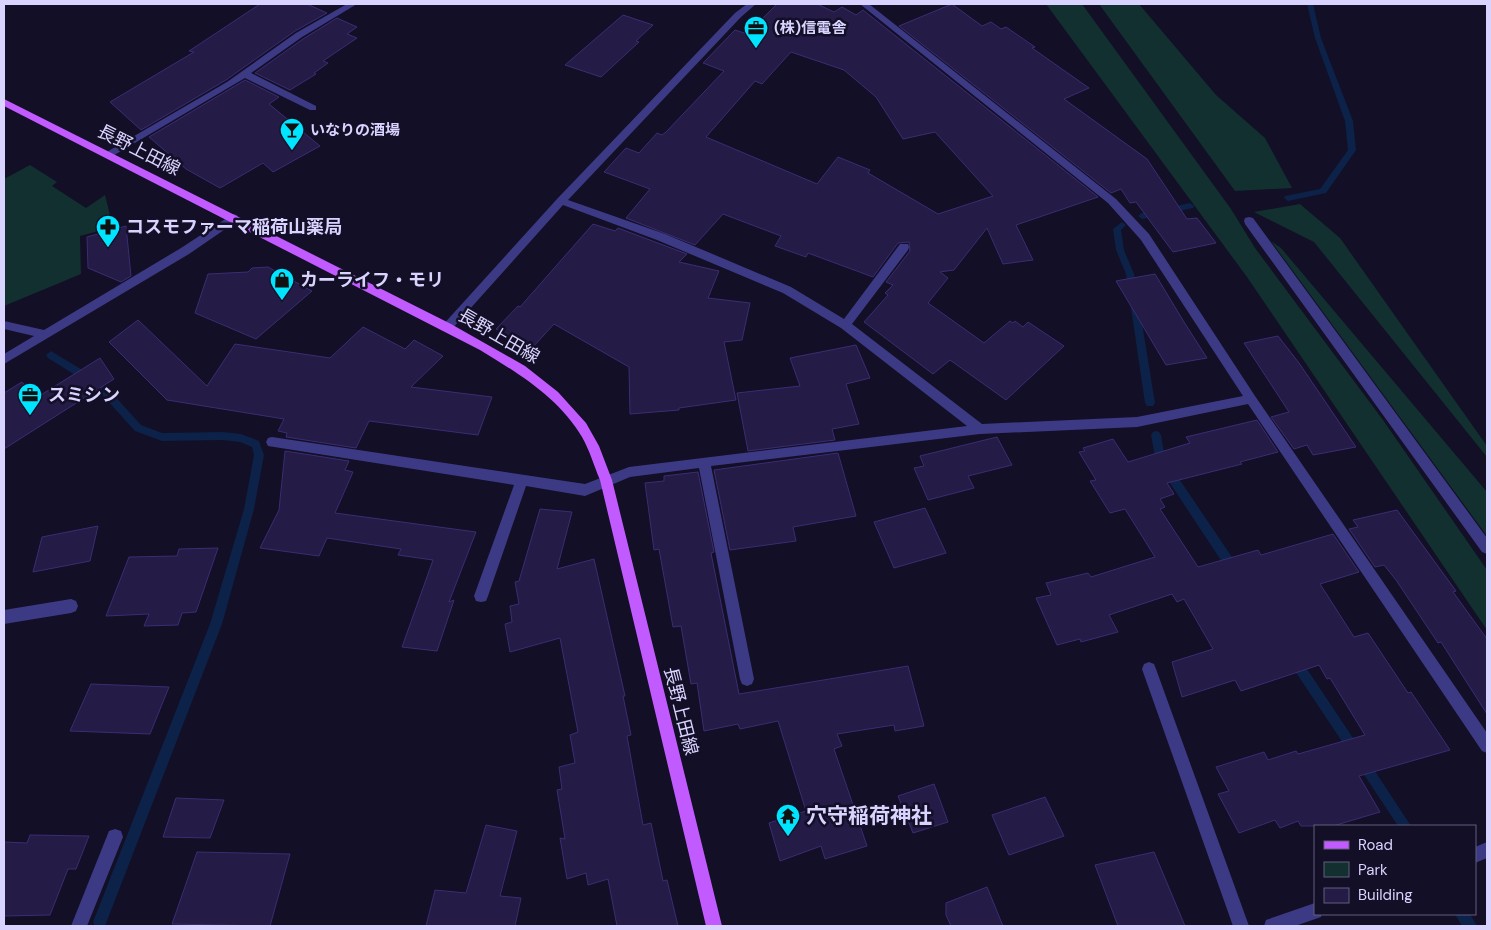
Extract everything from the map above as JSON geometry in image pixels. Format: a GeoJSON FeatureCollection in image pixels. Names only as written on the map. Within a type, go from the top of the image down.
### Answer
{"type":"FeatureCollection","features":[{"type":"Feature","properties":{"kind":"main road","name":"長野上田線"},"geometry":{"type":"LineString","coordinates":[[4,102],[447,327],[516,365],[532,376],[559,401],[582,427],[606,480],[714,926]]}},
{"type":"Feature","properties":{"kind":"street"},"geometry":{"type":"LineString","coordinates":[[108,155],[245,74],[300,35],[353,4]]}},
{"type":"Feature","properties":{"kind":"street"},"geometry":{"type":"LineString","coordinates":[[447,327],[561,201],[731,22],[752,4]]}},
{"type":"Feature","properties":{"kind":"street"},"geometry":{"type":"LineString","coordinates":[[864,4],[1112,201],[1145,236],[1251,399],[1487,746]]}},
{"type":"Feature","properties":{"kind":"street"},"geometry":{"type":"LineString","coordinates":[[245,74],[313,108]]}},
{"type":"Feature","properties":{"kind":"street"},"geometry":{"type":"LineString","coordinates":[[561,201],[661,237],[787,290],[845,325],[980,429]]}},
{"type":"Feature","properties":{"kind":"street"},"geometry":{"type":"LineString","coordinates":[[4,360],[185,251],[233,218]]}},
{"type":"Feature","properties":{"kind":"street"},"geometry":{"type":"LineString","coordinates":[[1249,221],[1487,548]]}},
{"type":"Feature","properties":{"kind":"street"},"geometry":{"type":"LineString","coordinates":[[845,325],[904,247]]}},
{"type":"Feature","properties":{"kind":"street"},"geometry":{"type":"LineString","coordinates":[[4,325],[46,335]]}},
{"type":"Feature","properties":{"kind":"street"},"geometry":{"type":"LineString","coordinates":[[272,442],[585,490],[629,472],[980,429],[1137,422],[1251,399]]}},
{"type":"Feature","properties":{"kind":"street"},"geometry":{"type":"LineString","coordinates":[[704,462],[747,679]]}},
{"type":"Feature","properties":{"kind":"street"},"geometry":{"type":"LineString","coordinates":[[481,596],[522,480]]}},
{"type":"Feature","properties":{"kind":"street"},"geometry":{"type":"LineString","coordinates":[[4,617],[71,606]]}},
{"type":"Feature","properties":{"kind":"street"},"geometry":{"type":"LineString","coordinates":[[1149,669],[1241,926]]}},
{"type":"Feature","properties":{"kind":"street"},"geometry":{"type":"LineString","coordinates":[[79,926],[115,837]]}},
{"type":"Feature","properties":{"kind":"street"},"geometry":{"type":"LineString","coordinates":[[1272,926],[1314,911]]}},
{"type":"Feature","properties":{"kind":"green space"},"geometry":{"type":"Polygon","coordinates":[[[1046,4],[1082,4],[1231,209],[1255,248],[1383,420],[1487,570],[1487,630],[1247,277],[1046,4]]]}},
{"type":"Feature","properties":{"kind":"green space"},"geometry":{"type":"Polygon","coordinates":[[[1099,4],[1139,4],[1216,95],[1265,138],[1292,188],[1235,191],[1099,4]]]}},
{"type":"Feature","properties":{"kind":"green space"},"geometry":{"type":"Polygon","coordinates":[[[30,165],[57,182],[52,186],[86,208],[105,195],[113,227],[80,236],[81,274],[4,306],[4,179],[30,165]]]}},
{"type":"Feature","properties":{"kind":"green space"},"geometry":{"type":"Polygon","coordinates":[[[1300,204],[1340,238],[1487,446],[1487,457],[1314,242],[1254,212],[1300,204]]]}},
{"type":"Feature","properties":{"kind":"green space"},"geometry":{"type":"Polygon","coordinates":[[[1271,241],[1281,248],[1487,492],[1487,536],[1271,241]]]}},
{"type":"Feature","properties":{"kind":"building"},"geometry":{"type":"Polygon","coordinates":[[[260,4],[307,4],[327,13],[295,31],[226,80],[141,130],[110,102],[194,52],[189,51],[260,4]]]}},
{"type":"Feature","properties":{"kind":"building"},"geometry":{"type":"Polygon","coordinates":[[[777,4],[817,4],[834,12],[842,7],[856,15],[863,10],[1098,197],[1016,225],[1033,260],[1003,264],[987,228],[954,270],[940,272],[948,278],[928,303],[984,343],[1010,321],[1013,323],[1015,321],[1023,327],[1028,322],[1064,346],[1006,400],[950,360],[933,374],[864,322],[888,295],[885,293],[893,285],[886,282],[910,251],[909,242],[898,243],[873,277],[808,253],[806,257],[775,246],[781,236],[723,214],[695,245],[626,218],[650,189],[604,172],[626,148],[639,153],[657,133],[662,135],[666,132],[724,71],[703,63],[735,30],[747,34],[777,4]],[[791,52],[762,84],[755,81],[706,137],[817,184],[838,157],[870,170],[868,173],[938,214],[993,196],[935,132],[903,139],[876,97],[844,70],[791,52]]]}},
{"type":"Feature","properties":{"kind":"building"},"geometry":{"type":"Polygon","coordinates":[[[952,4],[982,26],[991,22],[1001,29],[1006,27],[1035,47],[1032,48],[1089,88],[1064,99],[1147,159],[1187,219],[1197,218],[1216,243],[1173,252],[1136,202],[1130,203],[1121,189],[1111,193],[899,26],[952,4]]]}},
{"type":"Feature","properties":{"kind":"building"},"geometry":{"type":"Polygon","coordinates":[[[623,15],[653,25],[636,41],[639,42],[601,77],[565,65],[623,15]]]}},
{"type":"Feature","properties":{"kind":"building"},"geometry":{"type":"Polygon","coordinates":[[[337,18],[357,27],[347,34],[357,38],[323,61],[328,63],[314,73],[316,74],[290,90],[255,73],[303,39],[337,18]]]}},
{"type":"Feature","properties":{"kind":"building"},"geometry":{"type":"Polygon","coordinates":[[[245,80],[279,97],[269,104],[320,146],[273,172],[263,163],[220,188],[186,169],[149,137],[245,80]]]}},
{"type":"Feature","properties":{"kind":"building"},"geometry":{"type":"Polygon","coordinates":[[[593,224],[615,231],[618,228],[687,254],[679,262],[719,271],[708,298],[750,303],[742,340],[724,342],[736,400],[679,408],[679,410],[630,414],[629,367],[554,324],[533,347],[496,329],[518,306],[520,307],[593,224]]]}},
{"type":"Feature","properties":{"kind":"building","name":"コスモファーマ稲荷山薬局"},"geometry":{"type":"Polygon","coordinates":[[[126,226],[131,276],[121,282],[88,268],[87,237],[126,226]]]}},
{"type":"Feature","properties":{"kind":"building"},"geometry":{"type":"Polygon","coordinates":[[[268,267],[312,291],[256,339],[195,313],[208,274],[248,272],[252,268],[268,267]]]}},
{"type":"Feature","properties":{"kind":"building"},"geometry":{"type":"Polygon","coordinates":[[[1155,274],[1207,358],[1166,365],[1116,281],[1155,274]]]}},
{"type":"Feature","properties":{"kind":"building"},"geometry":{"type":"Polygon","coordinates":[[[138,320],[207,386],[235,344],[330,358],[363,327],[405,349],[414,340],[443,356],[411,387],[492,397],[478,435],[369,421],[356,448],[286,437],[287,433],[278,431],[284,419],[167,400],[109,342],[138,320]]]}},
{"type":"Feature","properties":{"kind":"building"},"geometry":{"type":"Polygon","coordinates":[[[1278,336],[1299,363],[1356,447],[1313,455],[1307,445],[1294,449],[1271,417],[1289,412],[1244,343],[1278,336]]]}},
{"type":"Feature","properties":{"kind":"building"},"geometry":{"type":"Polygon","coordinates":[[[856,345],[870,378],[846,384],[859,424],[832,429],[835,440],[748,451],[737,393],[800,386],[790,358],[856,345]]]}},
{"type":"Feature","properties":{"kind":"building","name":"スミシン"},"geometry":{"type":"Polygon","coordinates":[[[100,358],[114,379],[4,449],[4,393],[22,382],[36,398],[100,358]]]}},
{"type":"Feature","properties":{"kind":"building"},"geometry":{"type":"Polygon","coordinates":[[[1257,420],[1278,452],[1240,462],[1242,464],[1167,483],[1174,494],[1160,499],[1165,507],[1160,509],[1198,567],[1258,550],[1261,555],[1333,534],[1359,572],[1320,584],[1354,637],[1368,633],[1408,693],[1411,692],[1450,750],[1359,776],[1380,812],[1336,825],[1301,826],[1298,821],[1280,828],[1275,820],[1239,833],[1218,794],[1229,791],[1216,767],[1264,752],[1268,760],[1296,751],[1298,754],[1365,735],[1330,678],[1327,679],[1319,665],[1241,691],[1235,680],[1182,697],[1172,662],[1213,649],[1184,599],[1177,602],[1172,594],[1109,615],[1118,632],[1081,642],[1080,639],[1057,645],[1036,598],[1051,595],[1046,583],[1088,573],[1091,577],[1155,557],[1125,509],[1110,513],[1090,481],[1096,480],[1079,452],[1085,451],[1083,448],[1113,439],[1128,462],[1190,443],[1186,437],[1257,420]]]}},
{"type":"Feature","properties":{"kind":"building"},"geometry":{"type":"Polygon","coordinates":[[[997,437],[1012,465],[968,476],[974,488],[928,500],[914,468],[924,466],[920,456],[997,437]]]}},
{"type":"Feature","properties":{"kind":"building"},"geometry":{"type":"Polygon","coordinates":[[[285,451],[349,461],[345,470],[353,472],[335,513],[476,532],[449,602],[454,600],[437,651],[402,647],[433,560],[398,555],[401,549],[327,538],[319,556],[260,548],[279,510],[285,451]]]}},
{"type":"Feature","properties":{"kind":"building"},"geometry":{"type":"Polygon","coordinates":[[[838,453],[856,516],[793,527],[796,541],[730,550],[714,470],[838,453]]]}},
{"type":"Feature","properties":{"kind":"building"},"geometry":{"type":"Polygon","coordinates":[[[698,472],[714,552],[711,553],[739,694],[908,666],[924,726],[895,731],[894,725],[837,734],[842,746],[834,749],[867,846],[825,859],[821,846],[780,861],[769,823],[806,811],[778,721],[740,729],[738,724],[704,731],[697,683],[691,684],[681,626],[673,627],[659,549],[654,550],[645,483],[664,481],[664,476],[698,472]]]}},
{"type":"Feature","properties":{"kind":"building"},"geometry":{"type":"Polygon","coordinates":[[[925,508],[946,553],[894,568],[874,522],[925,508]]]}},
{"type":"Feature","properties":{"kind":"building"},"geometry":{"type":"Polygon","coordinates":[[[540,509],[572,512],[557,569],[594,559],[625,696],[623,696],[631,735],[627,736],[643,825],[651,823],[663,881],[667,880],[678,926],[617,926],[608,879],[588,885],[586,873],[567,879],[560,838],[565,839],[557,790],[562,789],[559,767],[575,763],[570,735],[578,732],[560,638],[510,652],[505,624],[512,622],[510,606],[519,604],[515,582],[519,581],[540,509]]]}},
{"type":"Feature","properties":{"kind":"building"},"geometry":{"type":"Polygon","coordinates":[[[1397,510],[1456,591],[1453,592],[1487,639],[1487,714],[1441,642],[1438,643],[1396,580],[1384,565],[1375,567],[1349,529],[1358,527],[1353,520],[1397,510]]]}},
{"type":"Feature","properties":{"kind":"building"},"geometry":{"type":"Polygon","coordinates":[[[98,526],[90,561],[33,572],[42,537],[98,526]]]}},
{"type":"Feature","properties":{"kind":"building"},"geometry":{"type":"Polygon","coordinates":[[[218,548],[196,612],[182,613],[178,625],[144,626],[149,614],[106,616],[129,557],[177,556],[179,549],[218,548]]]}},
{"type":"Feature","properties":{"kind":"building"},"geometry":{"type":"Polygon","coordinates":[[[91,684],[169,687],[150,734],[70,731],[91,684]]]}},
{"type":"Feature","properties":{"kind":"building"},"geometry":{"type":"Polygon","coordinates":[[[934,784],[948,822],[913,833],[898,796],[934,784]]]}},
{"type":"Feature","properties":{"kind":"building"},"geometry":{"type":"Polygon","coordinates":[[[1045,797],[1064,836],[1009,855],[992,815],[1045,797]]]}},
{"type":"Feature","properties":{"kind":"building"},"geometry":{"type":"Polygon","coordinates":[[[176,798],[224,800],[210,838],[163,837],[176,798]]]}},
{"type":"Feature","properties":{"kind":"building"},"geometry":{"type":"Polygon","coordinates":[[[486,825],[517,831],[500,896],[521,898],[515,926],[426,926],[435,890],[466,893],[486,825]]]}},
{"type":"Feature","properties":{"kind":"building"},"geometry":{"type":"Polygon","coordinates":[[[30,835],[89,836],[76,869],[68,869],[50,915],[4,916],[4,842],[27,843],[30,835]]]}},
{"type":"Feature","properties":{"kind":"building"},"geometry":{"type":"Polygon","coordinates":[[[197,852],[290,854],[270,926],[172,924],[197,852]]]}},
{"type":"Feature","properties":{"kind":"building"},"geometry":{"type":"Polygon","coordinates":[[[1154,852],[1185,926],[1118,926],[1095,865],[1154,852]]]}},
{"type":"Feature","properties":{"kind":"building"},"geometry":{"type":"Polygon","coordinates":[[[987,887],[1003,926],[951,926],[946,915],[946,903],[987,887]]]}},
{"type":"Feature","properties":{"kind":"waterway"},"geometry":{"type":"LineString","coordinates":[[1288,198],[1323,191],[1352,150],[1349,121],[1318,38],[1310,4]]}},
{"type":"Feature","properties":{"kind":"waterway"},"geometry":{"type":"LineString","coordinates":[[1142,216],[1190,206]]}},
{"type":"Feature","properties":{"kind":"waterway"},"geometry":{"type":"LineString","coordinates":[[1122,225],[1117,229],[1120,250],[1130,274],[1150,403]]}},
{"type":"Feature","properties":{"kind":"waterway"},"geometry":{"type":"LineString","coordinates":[[51,355],[99,385],[138,428],[162,437],[223,436],[241,438],[256,444],[259,455],[249,509],[216,624],[100,922]]}},
{"type":"Feature","properties":{"kind":"waterway"},"geometry":{"type":"LineString","coordinates":[[1156,435],[1160,459],[1234,570]]}},
{"type":"Feature","properties":{"kind":"waterway"},"geometry":{"type":"LineString","coordinates":[[1295,661],[1355,751]]}},
{"type":"Feature","properties":{"kind":"waterway"},"geometry":{"type":"LineString","coordinates":[[1363,763],[1404,825]]}},
{"type":"Feature","properties":{"kind":"waterway"},"geometry":{"type":"LineString","coordinates":[[1463,915],[1470,926]]}},
{"type":"Feature","properties":{"kind":"place","name":"(株)信電舎"},"geometry":{"type":"Point","coordinates":[756,49]}},
{"type":"Feature","properties":{"kind":"place","name":"いなりの酒場"},"geometry":{"type":"Point","coordinates":[292,151]}},
{"type":"Feature","properties":{"kind":"place","name":"コスモファーマ稲荷山薬局"},"geometry":{"type":"Point","coordinates":[108,248]}},
{"type":"Feature","properties":{"kind":"place","name":"カーライフ・モリ"},"geometry":{"type":"Point","coordinates":[282,301]}},
{"type":"Feature","properties":{"kind":"place","name":"スミシン"},"geometry":{"type":"Point","coordinates":[30,416]}},
{"type":"Feature","properties":{"kind":"place","name":"穴守稲荷神社"},"geometry":{"type":"Point","coordinates":[788,837]}}]}
